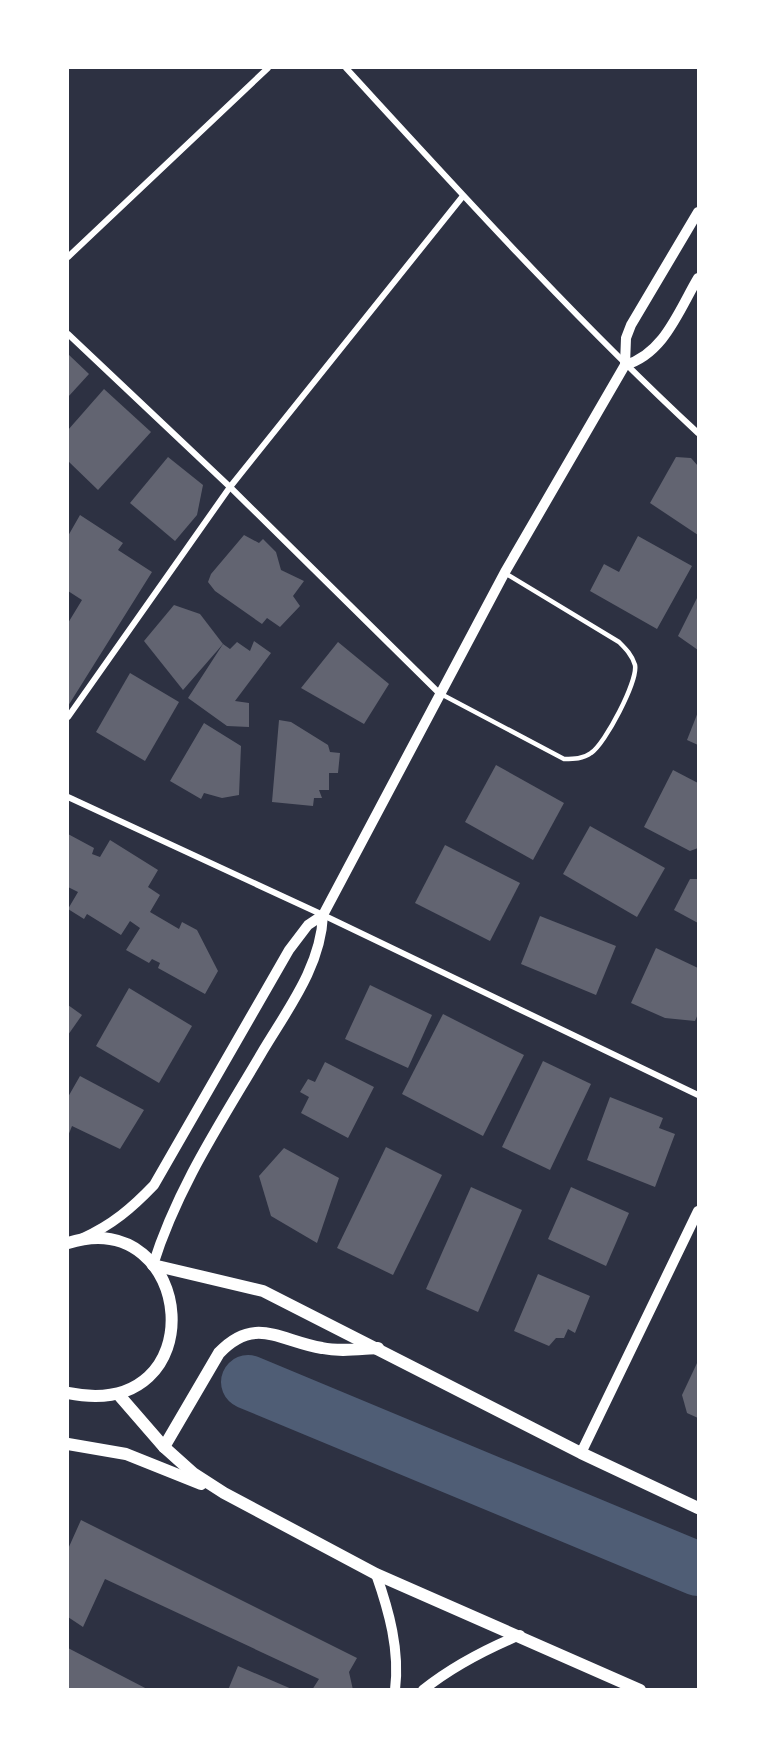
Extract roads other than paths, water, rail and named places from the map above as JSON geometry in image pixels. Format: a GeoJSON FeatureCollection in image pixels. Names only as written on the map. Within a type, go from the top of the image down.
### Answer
{"type":"FeatureCollection","features":[{"type":"Feature","properties":{"kind":"main road"},"geometry":{"type":"LineString","coordinates":[[68,1243],[82,1238],[109,1239],[133,1248],[153,1265],[167,1287],[173,1313],[171,1339],[159,1363],[141,1382],[118,1394],[92,1398],[68,1393]]}},
{"type":"Feature","properties":{"kind":"main road"},"geometry":{"type":"LineString","coordinates":[[153,1265],[262,1291],[380,1348],[581,1453],[699,1508]]}},
{"type":"Feature","properties":{"kind":"main road"},"geometry":{"type":"LineString","coordinates":[[164,1447],[219,1353],[229,1342],[241,1335],[256,1332],[270,1333],[334,1350],[380,1348]]}},
{"type":"Feature","properties":{"kind":"main road"},"geometry":{"type":"LineString","coordinates":[[118,1394],[164,1447],[193,1473],[224,1493],[376,1574],[640,1689]]}},
{"type":"Feature","properties":{"kind":"main road"},"geometry":{"type":"LineString","coordinates":[[68,1444],[126,1455],[224,1493]]}},
{"type":"Feature","properties":{"kind":"street"},"geometry":{"type":"LineString","coordinates":[[68,256],[268,68]]}},
{"type":"Feature","properties":{"kind":"street"},"geometry":{"type":"LineString","coordinates":[[346,68],[463,196],[625,365],[699,433]]}},
{"type":"Feature","properties":{"kind":"street"},"geometry":{"type":"LineString","coordinates":[[68,717],[230,487],[463,196]]}},
{"type":"Feature","properties":{"kind":"street"},"geometry":{"type":"LineString","coordinates":[[153,1265],[164,1232],[192,1171],[315,963],[321,939],[323,915],[505,572],[625,365],[626,338],[631,326],[699,212]]}},
{"type":"Feature","properties":{"kind":"street"},"geometry":{"type":"LineString","coordinates":[[625,365],[638,361],[657,347],[699,278]]}},
{"type":"Feature","properties":{"kind":"street"},"geometry":{"type":"LineString","coordinates":[[68,334],[230,487],[439,693]]}},
{"type":"Feature","properties":{"kind":"street"},"geometry":{"type":"LineString","coordinates":[[68,797],[323,915],[699,1095]]}},
{"type":"Feature","properties":{"kind":"street"},"geometry":{"type":"LineString","coordinates":[[82,1238],[107,1227],[128,1212],[154,1185],[289,950],[308,925],[323,915]]}},
{"type":"Feature","properties":{"kind":"street"},"geometry":{"type":"LineString","coordinates":[[581,1453],[699,1211]]}},
{"type":"Feature","properties":{"kind":"street"},"geometry":{"type":"LineString","coordinates":[[376,1574],[388,1609],[395,1645],[395,1689]]}},
{"type":"Feature","properties":{"kind":"street"},"geometry":{"type":"LineString","coordinates":[[423,1689],[476,1655],[520,1635]]}},
{"type":"Feature","properties":{"kind":"lane"},"geometry":{"type":"LineString","coordinates":[[439,693],[564,759],[576,759],[590,754],[599,746],[634,681],[635,667],[629,652],[619,642],[505,572]]}},
{"type":"Feature","properties":{"kind":"waterway"},"geometry":{"type":"LineString","coordinates":[[248,1382],[698,1569]]}}]}
